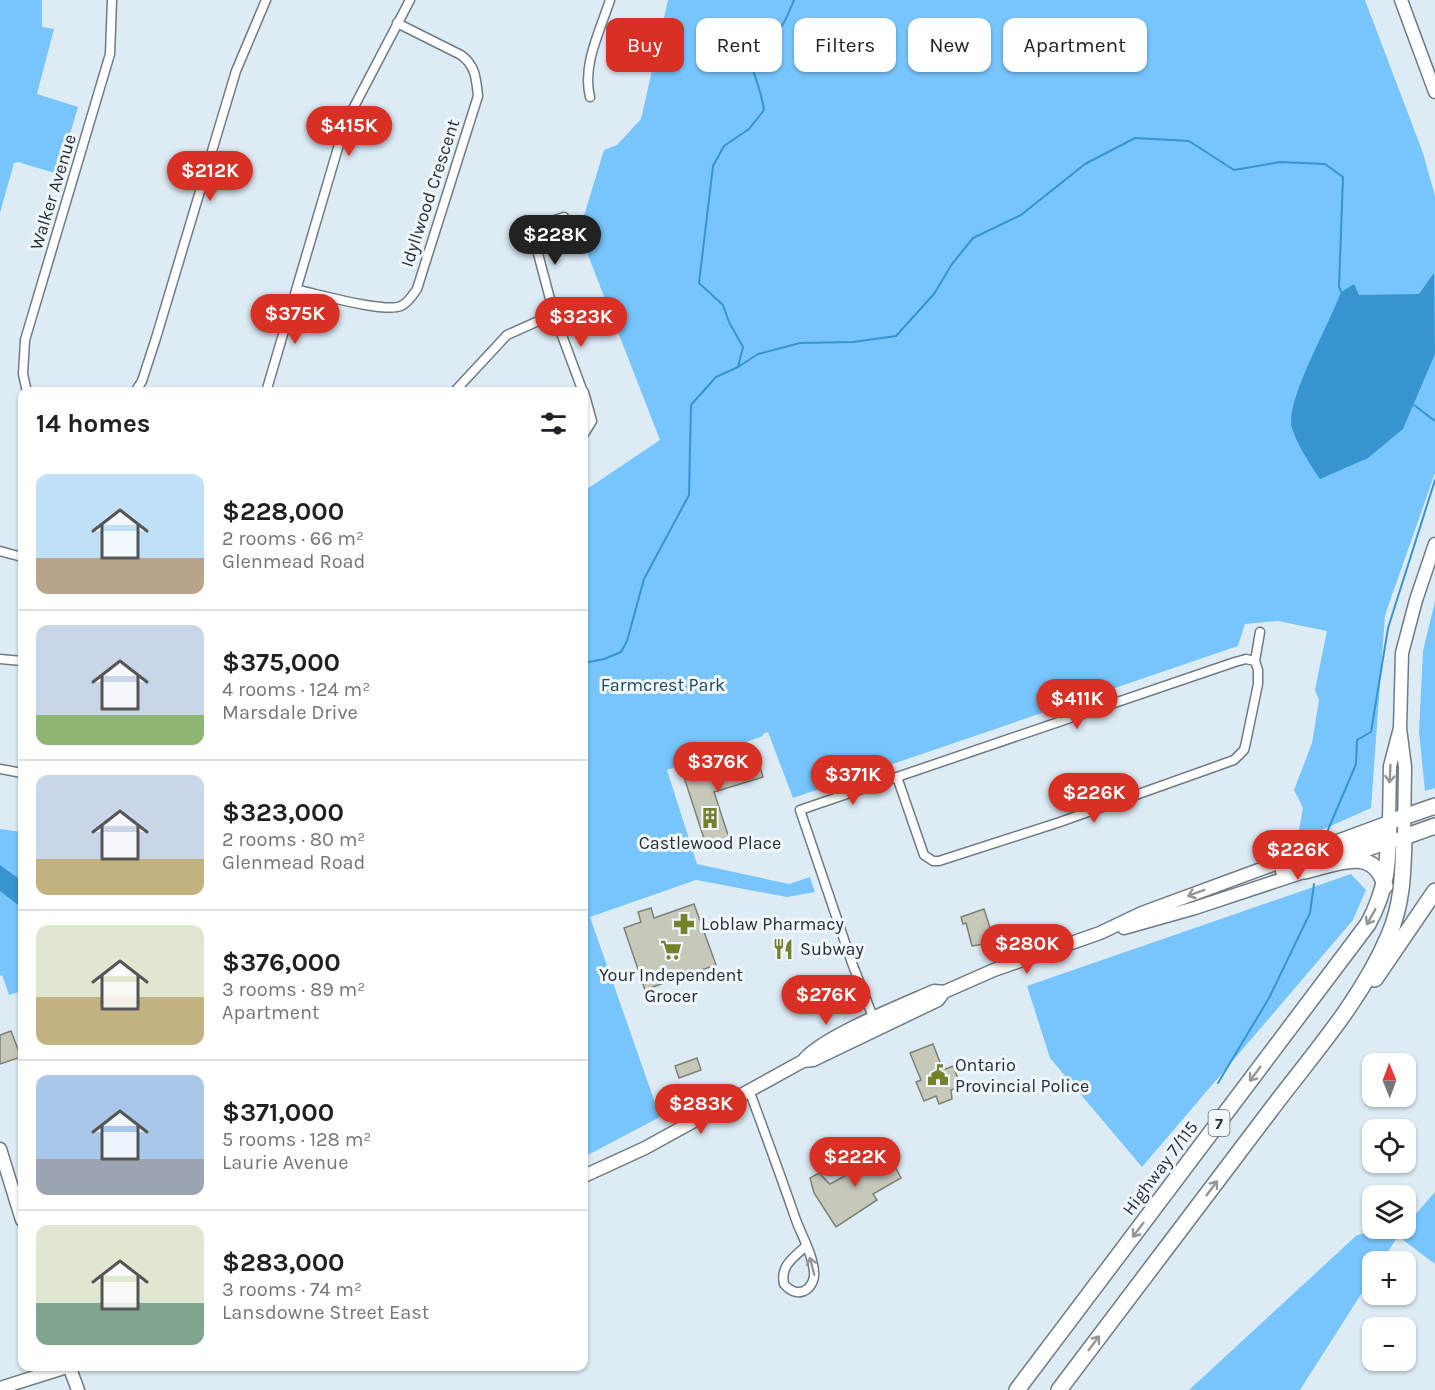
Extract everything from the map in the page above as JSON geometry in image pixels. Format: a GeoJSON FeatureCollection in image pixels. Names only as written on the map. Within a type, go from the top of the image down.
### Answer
{"type":"FeatureCollection","features":[{"type":"Feature","properties":{"kind":"highway"},"geometry":{"type":"LineString","coordinates":[[1389,831],[1404,816],[1435,806]]}},
{"type":"Feature","properties":{"kind":"highway"},"geometry":{"type":"LineString","coordinates":[[1404,837],[1435,826]]}},
{"type":"Feature","properties":{"kind":"highway","name":"Highway 7/115"},"geometry":{"type":"LineString","coordinates":[[1017,1390],[1373,916],[1385,886],[1389,831]]}},
{"type":"Feature","properties":{"kind":"highway","name":"7"},"geometry":{"type":"LineString","coordinates":[[1059,1390],[1331,1031],[1366,978],[1395,921],[1403,883],[1404,837]]}},
{"type":"Feature","properties":{"kind":"highway"},"geometry":{"type":"LineString","coordinates":[[1305,872],[1349,860],[1364,860],[1379,870],[1385,886]]}},
{"type":"Feature","properties":{"kind":"highway"},"geometry":{"type":"LineString","coordinates":[[1331,1031],[1341,1022],[1391,959],[1435,891]]}},
{"type":"Feature","properties":{"kind":"main road"},"geometry":{"type":"LineString","coordinates":[[1401,0],[1435,92]]}},
{"type":"Feature","properties":{"kind":"main road"},"geometry":{"type":"LineString","coordinates":[[1100,933],[1142,914],[1389,831],[1404,837],[1405,767],[1400,728],[1402,653],[1416,600],[1435,544]]}},
{"type":"Feature","properties":{"kind":"main road"},"geometry":{"type":"LineString","coordinates":[[1389,831],[1390,766],[1400,728]]}},
{"type":"Feature","properties":{"kind":"main road"},"geometry":{"type":"LineString","coordinates":[[588,1174],[645,1148],[803,1061],[813,1060],[875,1023],[938,1000],[944,992],[994,970],[1100,933],[1195,908],[1305,872],[1389,831]]}},
{"type":"Feature","properties":{"kind":"main road"},"geometry":{"type":"LineString","coordinates":[[1195,908],[1232,890],[1389,831]]}},
{"type":"Feature","properties":{"kind":"main road"},"geometry":{"type":"LineString","coordinates":[[0,1149],[18,1207]]}},
{"type":"Feature","properties":{"kind":"main road"},"geometry":{"type":"LineString","coordinates":[[0,1388],[56,1371]]}},
{"type":"Feature","properties":{"kind":"main road"},"geometry":{"type":"LineString","coordinates":[[71,1371],[78,1390]]}},
{"type":"Feature","properties":{"kind":"street","name":"Walker Avenue"},"geometry":{"type":"LineString","coordinates":[[26,387],[23,374],[25,340],[110,54],[112,0]]}},
{"type":"Feature","properties":{"kind":"street"},"geometry":{"type":"LineString","coordinates":[[138,387],[156,338],[236,71],[266,0]]}},
{"type":"Feature","properties":{"kind":"street"},"geometry":{"type":"LineString","coordinates":[[268,387],[345,124],[410,0]]}},
{"type":"Feature","properties":{"kind":"street"},"geometry":{"type":"LineString","coordinates":[[590,97],[587,86],[588,69],[610,0]]}},
{"type":"Feature","properties":{"kind":"street","name":"Idyllwood Crescent"},"geometry":{"type":"LineString","coordinates":[[298,290],[386,308],[401,306],[417,289],[478,96],[476,75],[470,62],[461,55],[397,23]]}},
{"type":"Feature","properties":{"kind":"street"},"geometry":{"type":"LineString","coordinates":[[564,217],[555,220],[542,230],[536,246],[554,314],[581,387]]}},
{"type":"Feature","properties":{"kind":"street"},"geometry":{"type":"LineString","coordinates":[[459,387],[507,335],[554,314]]}},
{"type":"Feature","properties":{"kind":"street"},"geometry":{"type":"LineString","coordinates":[[588,408],[592,421],[588,428]]}},
{"type":"Feature","properties":{"kind":"street"},"geometry":{"type":"LineString","coordinates":[[0,551],[18,556]]}},
{"type":"Feature","properties":{"kind":"street"},"geometry":{"type":"LineString","coordinates":[[897,777],[924,855],[933,861],[939,861],[1060,822],[1234,760],[1244,750],[1258,684],[1258,670],[1255,661],[1260,632]]}},
{"type":"Feature","properties":{"kind":"street"},"geometry":{"type":"LineString","coordinates":[[0,658],[18,661]]}},
{"type":"Feature","properties":{"kind":"street"},"geometry":{"type":"LineString","coordinates":[[875,1023],[800,810],[1235,662],[1246,659],[1255,661]]}},
{"type":"Feature","properties":{"kind":"street"},"geometry":{"type":"LineString","coordinates":[[0,769],[18,772]]}},
{"type":"Feature","properties":{"kind":"street"},"geometry":{"type":"LineString","coordinates":[[749,1090],[806,1246],[814,1271],[814,1280],[804,1291],[795,1292],[784,1284],[782,1274],[785,1267],[806,1246]]}},
{"type":"Feature","properties":{"kind":"green space"},"geometry":{"type":"Polygon","coordinates":[[[0,0],[42,0],[42,27],[54,29],[37,94],[78,107],[58,174],[18,162],[14,163],[0,213],[0,0]]]}},
{"type":"Feature","properties":{"kind":"green space","name":"Farmcrest Park"},"geometry":{"type":"Polygon","coordinates":[[[668,0],[1365,0],[1423,153],[1435,196],[1435,473],[1385,615],[1371,808],[1297,841],[1303,808],[1294,790],[1312,743],[1319,700],[1315,690],[1327,631],[1278,621],[1245,624],[1238,646],[793,798],[768,732],[763,736],[667,770],[697,864],[789,884],[810,877],[815,892],[787,897],[696,880],[590,917],[660,1117],[588,1155],[588,488],[660,440],[579,232],[604,150],[617,145],[641,119],[652,72],[684,72],[684,18],[664,18],[668,0]]]}},
{"type":"Feature","properties":{"kind":"green space"},"geometry":{"type":"Polygon","coordinates":[[[1435,601],[1435,788],[1425,791],[1419,732],[1423,651],[1435,601]]]}},
{"type":"Feature","properties":{"kind":"green space"},"geometry":{"type":"Polygon","coordinates":[[[0,829],[18,831],[18,992],[9,995],[2,975],[0,976],[0,829]]]}},
{"type":"Feature","properties":{"kind":"green space"},"geometry":{"type":"Polygon","coordinates":[[[1351,874],[1366,890],[1353,920],[1142,1167],[1050,1058],[1027,986],[1351,874]]]}},
{"type":"Feature","properties":{"kind":"green space"},"geometry":{"type":"Polygon","coordinates":[[[1435,1192],[1435,1264],[1402,1239],[1416,1239],[1416,1214],[1435,1192]]]}},
{"type":"Feature","properties":{"kind":"green space"},"geometry":{"type":"Polygon","coordinates":[[[1362,1234],[1362,1239],[1396,1239],[1388,1251],[1362,1251],[1362,1293],[1300,1390],[1189,1390],[1357,1235],[1362,1234]]]}},
{"type":"Feature","properties":{"kind":"shaded area"},"geometry":{"type":"Polygon","coordinates":[[[1434,273],[1435,354],[1403,429],[1368,458],[1320,479],[1298,443],[1291,422],[1297,393],[1341,292],[1354,284],[1359,295],[1419,294],[1434,273]]]}},
{"type":"Feature","properties":{"kind":"shaded area"},"geometry":{"type":"Polygon","coordinates":[[[0,865],[18,878],[18,905],[0,891],[0,865]]]}},
{"type":"Feature","properties":{"kind":"building","name":"Castlewood Place"},"geometry":{"type":"Polygon","coordinates":[[[755,751],[763,777],[714,792],[731,844],[708,851],[683,774],[755,751]]]}},
{"type":"Feature","properties":{"kind":"building","name":"Your Independent Grocer"},"geometry":{"type":"Polygon","coordinates":[[[694,904],[716,965],[701,970],[703,975],[690,979],[688,974],[645,990],[624,928],[641,922],[638,912],[651,908],[654,918],[694,904]]]}},
{"type":"Feature","properties":{"kind":"building"},"geometry":{"type":"Polygon","coordinates":[[[984,909],[994,940],[972,946],[966,923],[963,924],[961,917],[984,909]]]}},
{"type":"Feature","properties":{"kind":"building"},"geometry":{"type":"Polygon","coordinates":[[[11,1031],[18,1049],[18,1058],[0,1064],[0,1035],[11,1031]]]}},
{"type":"Feature","properties":{"kind":"building","name":"Ontario Provincial Police"},"geometry":{"type":"Polygon","coordinates":[[[933,1044],[943,1070],[953,1066],[961,1086],[951,1090],[952,1099],[939,1104],[936,1096],[924,1101],[916,1082],[921,1080],[910,1053],[933,1044]]]}},
{"type":"Feature","properties":{"kind":"building"},"geometry":{"type":"Polygon","coordinates":[[[697,1058],[701,1070],[679,1078],[675,1066],[697,1058]]]}},
{"type":"Feature","properties":{"kind":"building"},"geometry":{"type":"Polygon","coordinates":[[[895,1148],[899,1156],[892,1161],[901,1178],[873,1194],[877,1200],[836,1227],[814,1193],[810,1178],[819,1173],[830,1184],[895,1148]]]}},
{"type":"Feature","properties":{"kind":"waterway"},"geometry":{"type":"LineString","coordinates":[[738,367],[743,347],[729,322],[723,305],[699,283],[713,166],[724,146],[749,129],[764,110],[748,46],[778,31],[794,0]]}},
{"type":"Feature","properties":{"kind":"waterway"},"geometry":{"type":"LineString","coordinates":[[588,662],[621,652],[627,641],[644,579],[689,495],[691,405],[716,377],[758,354],[800,343],[853,342],[896,336],[934,294],[952,264],[973,238],[1021,215],[1085,164],[1135,138],[1189,141],[1234,170],[1280,162],[1325,164],[1343,177],[1339,286],[1341,292]]}},
{"type":"Feature","properties":{"kind":"waterway"},"geometry":{"type":"LineString","coordinates":[[1414,405],[1435,421]]}},
{"type":"Feature","properties":{"kind":"waterway"},"geometry":{"type":"LineString","coordinates":[[1328,830],[1356,764],[1357,740],[1371,732],[1388,628],[1435,480]]}},
{"type":"Feature","properties":{"kind":"waterway"},"geometry":{"type":"LineString","coordinates":[[1218,1083],[1269,998],[1310,913],[1314,884]]}},
{"type":"Feature","properties":{"kind":"place","name":"Castlewood Place"},"geometry":{"type":"Point","coordinates":[710,818]}},
{"type":"Feature","properties":{"kind":"place","name":"Loblaw Pharmacy"},"geometry":{"type":"Point","coordinates":[684,924]}},
{"type":"Feature","properties":{"kind":"place","name":"Subway"},"geometry":{"type":"Point","coordinates":[783,949]}},
{"type":"Feature","properties":{"kind":"place","name":"Your Independent Grocer"},"geometry":{"type":"Point","coordinates":[671,950]}},
{"type":"Feature","properties":{"kind":"place","name":"Ontario Provincial Police"},"geometry":{"type":"Point","coordinates":[938,1075]}}]}
